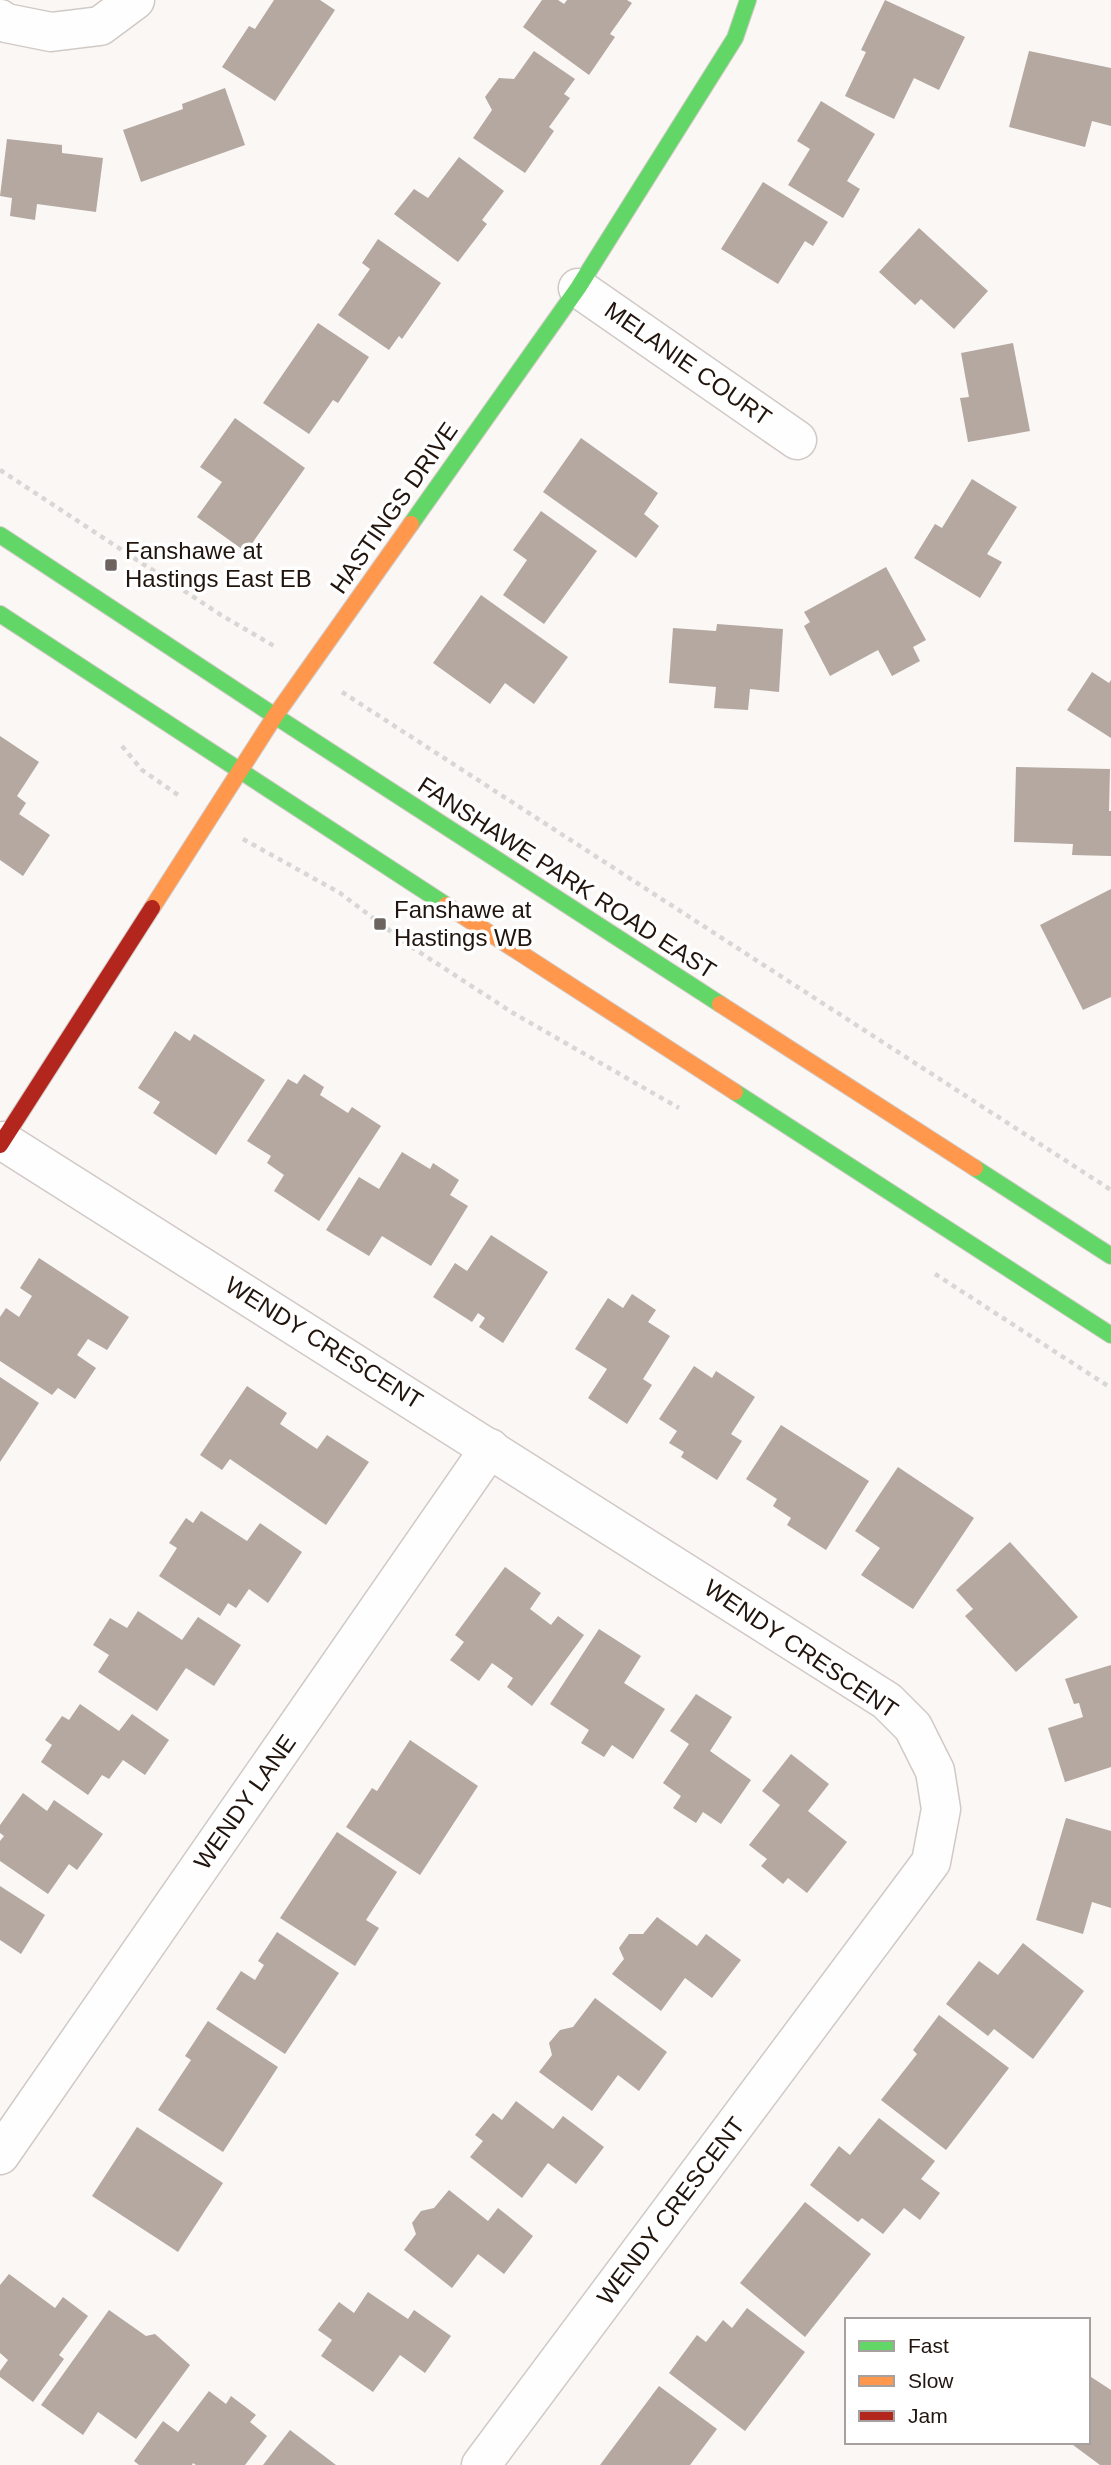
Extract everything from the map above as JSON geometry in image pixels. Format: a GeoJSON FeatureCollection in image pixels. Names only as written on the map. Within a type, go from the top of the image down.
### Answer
{"type":"FeatureCollection","features":[{"type":"Feature","properties":{"kind":"main road","name":"HASTINGS DRIVE"},"geometry":{"type":"LineString","coordinates":[[1,1143],[275,716],[578,288],[735,38],[748,0]]}},
{"type":"Feature","properties":{"kind":"main road","name":"FANSHAWE PARK ROAD EAST"},"geometry":{"type":"LineString","coordinates":[[0,534],[275,716],[1111,1256]]}},
{"type":"Feature","properties":{"kind":"main road"},"geometry":{"type":"LineString","coordinates":[[0,614],[238,771],[1111,1335]]}},
{"type":"Feature","properties":{"kind":"street"},"geometry":{"type":"LineString","coordinates":[[0,19],[6,23],[51,32],[100,26],[135,0]]}},
{"type":"Feature","properties":{"kind":"street","name":"MELANIE COURT"},"geometry":{"type":"LineString","coordinates":[[578,288],[797,440]]}},
{"type":"Feature","properties":{"kind":"street","name":"WENDY CRESCENT"},"geometry":{"type":"LineString","coordinates":[[1,1143],[491,1448],[887,1702],[913,1727],[935,1771],[941,1809],[931,1862],[481,2465]]}},
{"type":"Feature","properties":{"kind":"street","name":"WENDY LANE"},"geometry":{"type":"LineString","coordinates":[[0,2155],[491,1448]]}},
{"type":"Feature","properties":{"kind":"path"},"geometry":{"type":"LineString","coordinates":[[0,470],[221,615],[257,634]]}},
{"type":"Feature","properties":{"kind":"path"},"geometry":{"type":"LineString","coordinates":[[350,697],[1111,1190]]}},
{"type":"Feature","properties":{"kind":"path"},"geometry":{"type":"LineString","coordinates":[[120,745],[142,770],[158,781]]}},
{"type":"Feature","properties":{"kind":"path"},"geometry":{"type":"LineString","coordinates":[[247,842],[340,894],[410,946],[513,1013],[686,1113]]}},
{"type":"Feature","properties":{"kind":"path"},"geometry":{"type":"LineString","coordinates":[[928,1270],[1111,1388]]}},
{"type":"Feature","properties":{"kind":"building"},"geometry":{"type":"Polygon","coordinates":[[[274,0],[320,0],[335,10],[275,101],[222,67],[249,26],[255,29],[274,0]]]}},
{"type":"Feature","properties":{"kind":"building"},"geometry":{"type":"Polygon","coordinates":[[[542,0],[558,0],[564,4],[567,0],[627,0],[632,3],[610,34],[615,37],[589,75],[523,27],[542,0]]]}},
{"type":"Feature","properties":{"kind":"building"},"geometry":{"type":"Polygon","coordinates":[[[885,0],[965,37],[939,90],[914,78],[894,119],[845,96],[866,52],[861,50],[885,0]]]}},
{"type":"Feature","properties":{"kind":"building"},"geometry":{"type":"Polygon","coordinates":[[[534,51],[575,79],[564,94],[570,98],[549,127],[554,131],[525,173],[473,138],[492,110],[485,97],[499,78],[514,79],[534,51]]]}},
{"type":"Feature","properties":{"kind":"building"},"geometry":{"type":"Polygon","coordinates":[[[1029,51],[1111,68],[1111,126],[1092,121],[1085,147],[1009,127],[1029,51]]]}},
{"type":"Feature","properties":{"kind":"building"},"geometry":{"type":"Polygon","coordinates":[[[225,88],[245,145],[141,182],[123,130],[183,109],[182,104],[225,88]]]}},
{"type":"Feature","properties":{"kind":"building"},"geometry":{"type":"Polygon","coordinates":[[[821,101],[875,134],[847,181],[860,189],[843,218],[788,185],[810,149],[797,141],[821,101]]]}},
{"type":"Feature","properties":{"kind":"building"},"geometry":{"type":"Polygon","coordinates":[[[7,139],[62,145],[62,153],[103,158],[96,212],[37,204],[35,220],[10,216],[12,198],[0,196],[7,139]]]}},
{"type":"Feature","properties":{"kind":"building"},"geometry":{"type":"Polygon","coordinates":[[[459,157],[504,191],[482,220],[487,224],[458,262],[394,214],[414,189],[428,198],[459,157]]]}},
{"type":"Feature","properties":{"kind":"building"},"geometry":{"type":"Polygon","coordinates":[[[763,182],[828,222],[813,246],[805,241],[778,284],[721,249],[763,182]]]}},
{"type":"Feature","properties":{"kind":"building"},"geometry":{"type":"Polygon","coordinates":[[[919,228],[988,291],[954,329],[921,299],[915,305],[879,272],[919,228]]]}},
{"type":"Feature","properties":{"kind":"building"},"geometry":{"type":"Polygon","coordinates":[[[378,239],[441,283],[402,339],[399,336],[389,350],[338,315],[370,269],[362,263],[378,239]]]}},
{"type":"Feature","properties":{"kind":"building"},"geometry":{"type":"Polygon","coordinates":[[[318,323],[369,357],[338,403],[333,400],[309,434],[263,403],[318,323]]]}},
{"type":"Feature","properties":{"kind":"building"},"geometry":{"type":"Polygon","coordinates":[[[1013,343],[1030,431],[968,442],[960,398],[969,397],[961,353],[1013,343]]]}},
{"type":"Feature","properties":{"kind":"building"},"geometry":{"type":"Polygon","coordinates":[[[235,418],[305,468],[246,552],[197,517],[222,482],[200,467],[235,418]]]}},
{"type":"Feature","properties":{"kind":"building"},"geometry":{"type":"Polygon","coordinates":[[[581,438],[658,493],[644,514],[659,526],[636,558],[543,492],[581,438]]]}},
{"type":"Feature","properties":{"kind":"building"},"geometry":{"type":"Polygon","coordinates":[[[972,479],[1017,507],[987,554],[1002,562],[980,598],[914,558],[935,524],[942,528],[972,479]]]}},
{"type":"Feature","properties":{"kind":"building"},"geometry":{"type":"Polygon","coordinates":[[[541,511],[597,551],[544,624],[503,595],[527,560],[513,550],[541,511]]]}},
{"type":"Feature","properties":{"kind":"building"},"geometry":{"type":"Polygon","coordinates":[[[886,567],[926,640],[913,647],[920,661],[892,676],[878,650],[830,676],[804,626],[810,622],[804,612],[886,567]]]}},
{"type":"Feature","properties":{"kind":"building"},"geometry":{"type":"Polygon","coordinates":[[[481,595],[568,657],[534,704],[505,683],[490,704],[433,663],[481,595]]]}},
{"type":"Feature","properties":{"kind":"building"},"geometry":{"type":"Polygon","coordinates":[[[717,624],[783,629],[779,692],[750,689],[748,710],[714,708],[716,687],[669,683],[673,628],[716,631],[717,624]]]}},
{"type":"Feature","properties":{"kind":"building"},"geometry":{"type":"Polygon","coordinates":[[[1092,672],[1109,683],[1111,680],[1111,738],[1067,710],[1092,672]]]}},
{"type":"Feature","properties":{"kind":"building"},"geometry":{"type":"Polygon","coordinates":[[[0,736],[39,762],[17,796],[26,803],[19,814],[50,835],[23,876],[0,860],[0,736]]]}},
{"type":"Feature","properties":{"kind":"building"},"geometry":{"type":"Polygon","coordinates":[[[1016,767],[1110,769],[1111,856],[1072,855],[1073,844],[1014,842],[1016,767]]]}},
{"type":"Feature","properties":{"kind":"building"},"geometry":{"type":"Polygon","coordinates":[[[1111,889],[1111,997],[1083,1010],[1040,925],[1111,889]]]}},
{"type":"Feature","properties":{"kind":"building"},"geometry":{"type":"Polygon","coordinates":[[[175,1031],[190,1041],[194,1034],[265,1080],[216,1155],[153,1113],[160,1102],[138,1088],[175,1031]]]}},
{"type":"Feature","properties":{"kind":"building"},"geometry":{"type":"Polygon","coordinates":[[[304,1074],[324,1087],[320,1095],[348,1113],[352,1107],[381,1126],[319,1221],[274,1191],[284,1175],[267,1163],[271,1156],[247,1141],[288,1079],[297,1084],[304,1074]]]}},
{"type":"Feature","properties":{"kind":"building"},"geometry":{"type":"Polygon","coordinates":[[[402,1152],[430,1169],[433,1163],[459,1180],[450,1195],[468,1206],[431,1266],[382,1236],[369,1256],[326,1230],[359,1177],[379,1189],[402,1152]]]}},
{"type":"Feature","properties":{"kind":"building"},"geometry":{"type":"Polygon","coordinates":[[[491,1235],[548,1272],[503,1343],[479,1327],[485,1318],[478,1313],[472,1322],[433,1297],[455,1263],[467,1271],[491,1235]]]}},
{"type":"Feature","properties":{"kind":"building"},"geometry":{"type":"Polygon","coordinates":[[[39,1258],[129,1317],[107,1350],[88,1339],[77,1355],[96,1368],[75,1399],[58,1388],[52,1395],[0,1361],[0,1317],[6,1308],[19,1317],[32,1296],[20,1288],[39,1258]]]}},
{"type":"Feature","properties":{"kind":"building"},"geometry":{"type":"Polygon","coordinates":[[[632,1294],[656,1310],[648,1322],[670,1336],[643,1379],[652,1385],[627,1424],[588,1398],[607,1369],[575,1349],[608,1298],[623,1308],[632,1294]]]}},
{"type":"Feature","properties":{"kind":"building"},"geometry":{"type":"Polygon","coordinates":[[[694,1366],[712,1378],[716,1371],[755,1397],[731,1434],[742,1441],[717,1480],[681,1457],[684,1452],[669,1443],[677,1431],[659,1419],[694,1366]]]}},
{"type":"Feature","properties":{"kind":"building"},"geometry":{"type":"Polygon","coordinates":[[[0,1377],[39,1403],[0,1462],[0,1377]]]}},
{"type":"Feature","properties":{"kind":"building"},"geometry":{"type":"Polygon","coordinates":[[[247,1386],[287,1413],[280,1424],[317,1449],[327,1435],[369,1462],[326,1525],[230,1459],[222,1470],[200,1455],[247,1386]]]}},
{"type":"Feature","properties":{"kind":"building"},"geometry":{"type":"Polygon","coordinates":[[[781,1425],[869,1481],[826,1550],[787,1525],[791,1518],[773,1506],[777,1499],[746,1479],[781,1425]]]}},
{"type":"Feature","properties":{"kind":"building"},"geometry":{"type":"Polygon","coordinates":[[[898,1467],[974,1518],[913,1609],[861,1575],[880,1548],[855,1531],[898,1467]]]}},
{"type":"Feature","properties":{"kind":"building"},"geometry":{"type":"Polygon","coordinates":[[[201,1511],[247,1541],[260,1523],[302,1552],[268,1603],[249,1589],[236,1608],[228,1603],[220,1616],[159,1576],[177,1548],[169,1543],[186,1518],[193,1523],[201,1511]]]}},
{"type":"Feature","properties":{"kind":"building"},"geometry":{"type":"Polygon","coordinates":[[[1010,1542],[1078,1617],[1016,1672],[965,1616],[973,1609],[956,1590],[1010,1542]]]}},
{"type":"Feature","properties":{"kind":"building"},"geometry":{"type":"Polygon","coordinates":[[[505,1567],[541,1593],[530,1609],[551,1625],[558,1616],[584,1635],[532,1706],[507,1687],[513,1678],[492,1663],[479,1681],[450,1660],[464,1642],[455,1635],[505,1567]]]}},
{"type":"Feature","properties":{"kind":"building"},"geometry":{"type":"Polygon","coordinates":[[[138,1611],[182,1640],[198,1617],[241,1645],[214,1686],[186,1668],[157,1711],[98,1672],[109,1655],[93,1645],[110,1618],[127,1628],[138,1611]]]}},
{"type":"Feature","properties":{"kind":"building"},"geometry":{"type":"Polygon","coordinates":[[[599,1629],[641,1656],[624,1683],[665,1709],[633,1759],[612,1745],[604,1757],[581,1743],[589,1730],[550,1704],[599,1629]]]}},
{"type":"Feature","properties":{"kind":"building"},"geometry":{"type":"Polygon","coordinates":[[[1111,1665],[1111,1767],[1065,1782],[1048,1728],[1083,1717],[1079,1703],[1074,1704],[1065,1679],[1111,1665]]]}},
{"type":"Feature","properties":{"kind":"building"},"geometry":{"type":"Polygon","coordinates":[[[696,1694],[732,1717],[710,1751],[751,1780],[721,1824],[703,1812],[696,1823],[673,1808],[681,1796],[663,1783],[689,1744],[670,1731],[696,1694]]]}},
{"type":"Feature","properties":{"kind":"building"},"geometry":{"type":"Polygon","coordinates":[[[80,1704],[119,1731],[132,1714],[169,1740],[145,1775],[123,1760],[109,1779],[102,1775],[88,1795],[41,1762],[52,1745],[45,1740],[62,1716],[69,1720],[80,1704]]]}},
{"type":"Feature","properties":{"kind":"building"},"geometry":{"type":"Polygon","coordinates":[[[410,1740],[478,1786],[420,1875],[346,1827],[372,1788],[377,1791],[410,1740]]]}},
{"type":"Feature","properties":{"kind":"building"},"geometry":{"type":"Polygon","coordinates":[[[791,1754],[829,1784],[808,1811],[847,1842],[807,1893],[788,1878],[783,1884],[761,1866],[767,1859],[749,1845],[780,1805],[762,1791],[791,1754]]]}},
{"type":"Feature","properties":{"kind":"building"},"geometry":{"type":"Polygon","coordinates":[[[23,1793],[47,1811],[54,1800],[103,1834],[77,1870],[69,1864],[48,1894],[0,1861],[0,1841],[4,1836],[0,1833],[0,1825],[23,1793]]]}},
{"type":"Feature","properties":{"kind":"building"},"geometry":{"type":"Polygon","coordinates":[[[1066,1818],[1111,1831],[1111,1908],[1092,1902],[1083,1934],[1036,1920],[1066,1818]]]}},
{"type":"Feature","properties":{"kind":"building"},"geometry":{"type":"Polygon","coordinates":[[[337,1832],[397,1872],[366,1920],[379,1928],[355,1966],[280,1918],[337,1832]]]}},
{"type":"Feature","properties":{"kind":"building"},"geometry":{"type":"Polygon","coordinates":[[[0,1886],[45,1915],[21,1954],[0,1940],[0,1886]]]}},
{"type":"Feature","properties":{"kind":"building"},"geometry":{"type":"Polygon","coordinates":[[[657,1917],[697,1946],[706,1934],[741,1960],[712,1998],[685,1978],[661,2011],[612,1974],[624,1959],[619,1948],[629,1934],[643,1934],[657,1917]]]}},
{"type":"Feature","properties":{"kind":"building"},"geometry":{"type":"Polygon","coordinates":[[[277,1932],[339,1973],[285,2054],[216,2009],[241,1971],[255,1980],[264,1965],[258,1961],[277,1932]]]}},
{"type":"Feature","properties":{"kind":"building"},"geometry":{"type":"Polygon","coordinates":[[[1023,1943],[1084,1991],[1033,2059],[994,2029],[988,2036],[946,2004],[979,1961],[998,1975],[1023,1943]]]}},
{"type":"Feature","properties":{"kind":"building"},"geometry":{"type":"Polygon","coordinates":[[[595,1998],[667,2052],[639,2091],[618,2075],[592,2111],[539,2072],[552,2055],[549,2043],[560,2030],[573,2027],[595,1998]]]}},
{"type":"Feature","properties":{"kind":"building"},"geometry":{"type":"Polygon","coordinates":[[[939,2015],[1009,2068],[946,2150],[881,2100],[917,2054],[913,2050],[939,2015]]]}},
{"type":"Feature","properties":{"kind":"building"},"geometry":{"type":"Polygon","coordinates":[[[208,2021],[278,2067],[223,2152],[158,2110],[191,2060],[185,2056],[208,2021]]]}},
{"type":"Feature","properties":{"kind":"building"},"geometry":{"type":"Polygon","coordinates":[[[516,2101],[553,2129],[563,2116],[604,2147],[576,2184],[548,2163],[522,2198],[470,2157],[483,2141],[475,2135],[493,2113],[502,2120],[516,2101]]]}},
{"type":"Feature","properties":{"kind":"building"},"geometry":{"type":"Polygon","coordinates":[[[879,2118],[935,2161],[921,2179],[940,2193],[920,2220],[904,2208],[883,2234],[862,2218],[858,2222],[810,2185],[839,2146],[850,2155],[879,2118]]]}},
{"type":"Feature","properties":{"kind":"building"},"geometry":{"type":"Polygon","coordinates":[[[137,2127],[223,2183],[178,2252],[92,2196],[137,2127]]]}},
{"type":"Feature","properties":{"kind":"building"},"geometry":{"type":"Polygon","coordinates":[[[449,2190],[488,2221],[498,2208],[533,2236],[504,2274],[478,2254],[452,2288],[404,2250],[416,2234],[412,2223],[421,2211],[434,2208],[449,2190]]]}},
{"type":"Feature","properties":{"kind":"building"},"geometry":{"type":"Polygon","coordinates":[[[805,2202],[871,2254],[805,2337],[740,2283],[805,2202]]]}},
{"type":"Feature","properties":{"kind":"building"},"geometry":{"type":"Polygon","coordinates":[[[9,2274],[55,2308],[63,2297],[88,2316],[59,2355],[64,2359],[33,2402],[0,2377],[0,2371],[8,2360],[0,2353],[0,2285],[9,2274]]]}},
{"type":"Feature","properties":{"kind":"building"},"geometry":{"type":"Polygon","coordinates":[[[368,2292],[408,2319],[414,2310],[451,2336],[425,2373],[400,2355],[373,2392],[321,2356],[332,2340],[318,2330],[339,2302],[354,2313],[368,2292]]]}},
{"type":"Feature","properties":{"kind":"building"},"geometry":{"type":"Polygon","coordinates":[[[747,2308],[805,2352],[745,2431],[669,2373],[697,2335],[706,2342],[723,2320],[732,2328],[747,2308]]]}},
{"type":"Feature","properties":{"kind":"building"},"geometry":{"type":"Polygon","coordinates":[[[109,2310],[146,2336],[155,2334],[190,2365],[136,2439],[98,2412],[83,2435],[41,2405],[109,2310]]]}},
{"type":"Feature","properties":{"kind":"building"},"geometry":{"type":"Polygon","coordinates":[[[1090,2376],[1111,2390],[1111,2465],[1100,2465],[1072,2444],[1090,2444],[1090,2376]]]}},
{"type":"Feature","properties":{"kind":"building"},"geometry":{"type":"Polygon","coordinates":[[[659,2386],[717,2429],[690,2465],[600,2465],[659,2386]]]}},
{"type":"Feature","properties":{"kind":"building"},"geometry":{"type":"Polygon","coordinates":[[[209,2391],[226,2404],[231,2396],[256,2415],[250,2422],[267,2436],[245,2465],[139,2465],[134,2461],[163,2421],[178,2432],[209,2391]]]}},
{"type":"Feature","properties":{"kind":"building"},"geometry":{"type":"Polygon","coordinates":[[[290,2430],[336,2465],[263,2465],[290,2430]]]}},
{"type":"Feature","properties":{"kind":"traffic: fast"},"geometry":{"type":"LineString","coordinates":[[411,524],[578,288],[735,38],[748,0]]}},
{"type":"Feature","properties":{"kind":"traffic: fast"},"geometry":{"type":"LineString","coordinates":[[0,535],[720,1004]]}},
{"type":"Feature","properties":{"kind":"traffic: fast"},"geometry":{"type":"LineString","coordinates":[[0,614],[446,905]]}},
{"type":"Feature","properties":{"kind":"traffic: fast"},"geometry":{"type":"LineString","coordinates":[[735,1092],[1111,1335]]}},
{"type":"Feature","properties":{"kind":"traffic: fast"},"geometry":{"type":"LineString","coordinates":[[975,1168],[1111,1256]]}},
{"type":"Feature","properties":{"kind":"traffic: slow"},"geometry":{"type":"LineString","coordinates":[[152,908],[275,716],[411,524]]}},
{"type":"Feature","properties":{"kind":"traffic: slow"},"geometry":{"type":"LineString","coordinates":[[446,905],[735,1092]]}},
{"type":"Feature","properties":{"kind":"traffic: slow"},"geometry":{"type":"LineString","coordinates":[[720,1004],[975,1168]]}},
{"type":"Feature","properties":{"kind":"traffic: jam"},"geometry":{"type":"LineString","coordinates":[[0,1145],[152,908]]}},
{"type":"Feature","properties":{"kind":"place","name":"Fanshawe at Hastings East EB"},"geometry":{"type":"Point","coordinates":[111,565]}},
{"type":"Feature","properties":{"kind":"place","name":"Fanshawe at Hastings WB"},"geometry":{"type":"Point","coordinates":[380,924]}}]}
